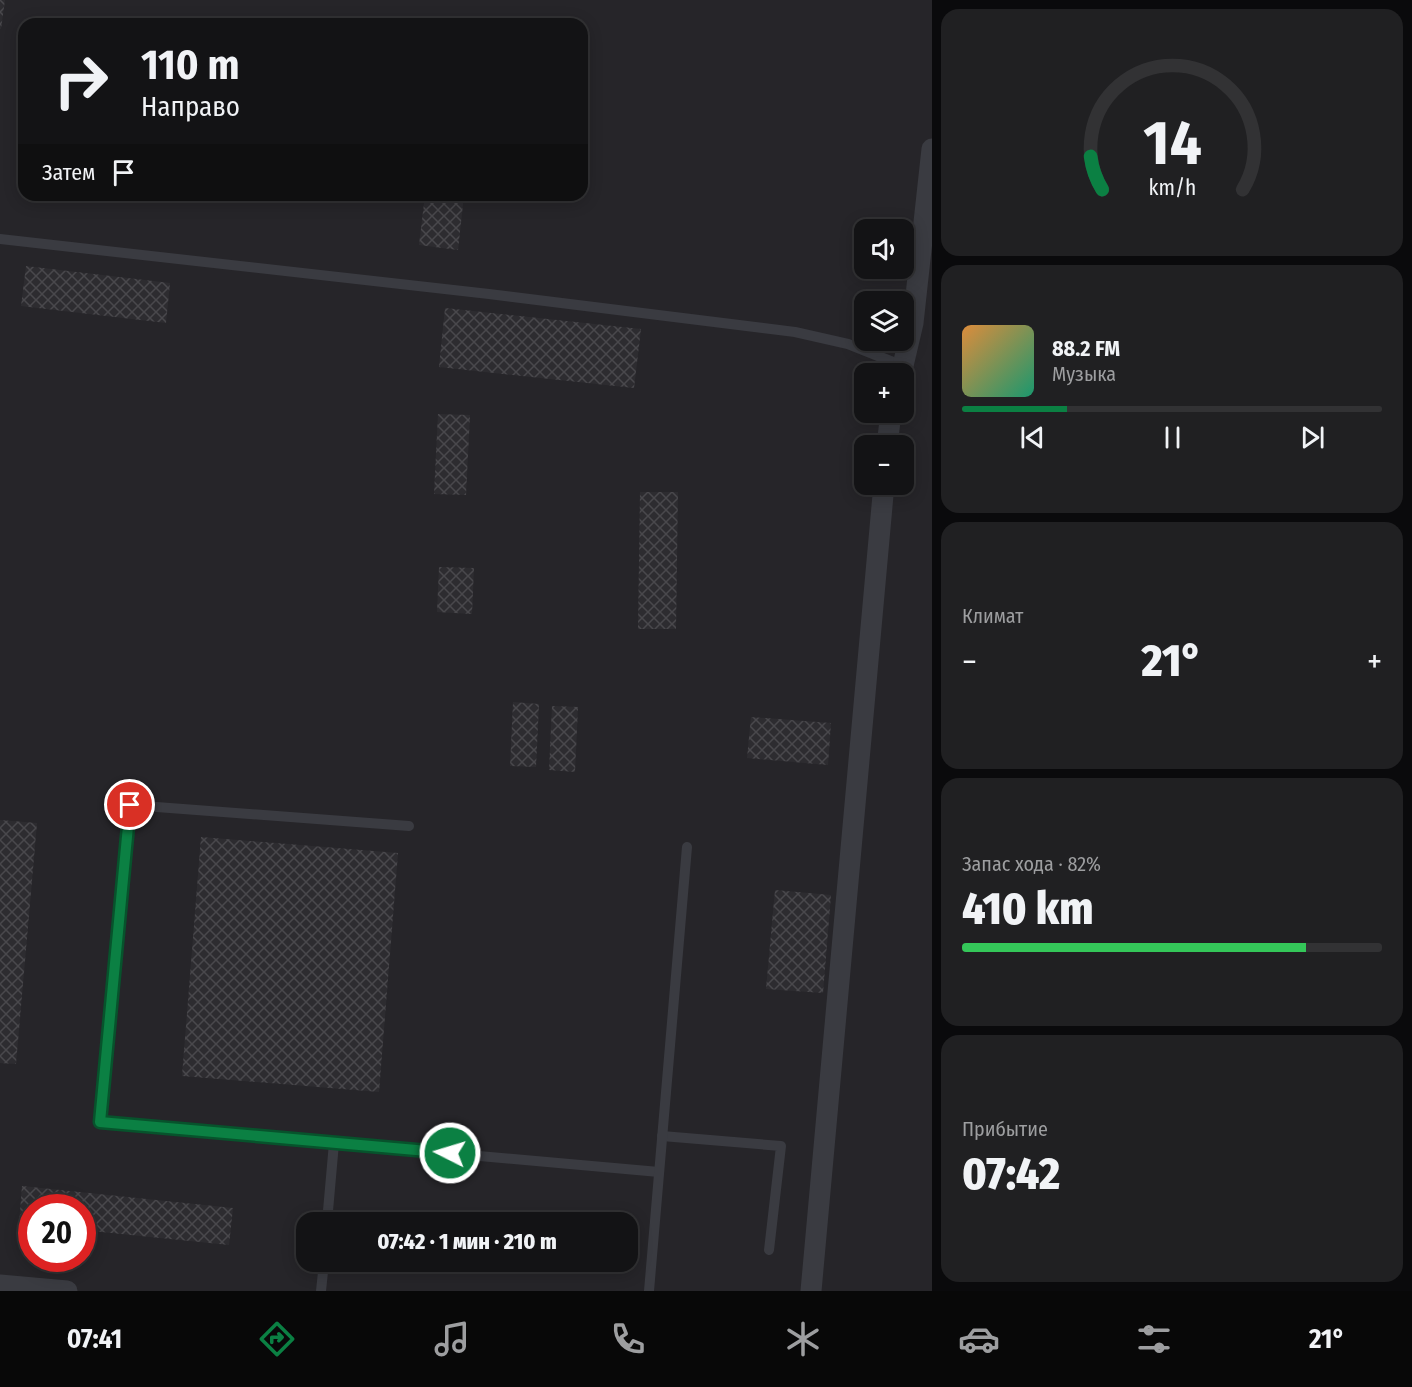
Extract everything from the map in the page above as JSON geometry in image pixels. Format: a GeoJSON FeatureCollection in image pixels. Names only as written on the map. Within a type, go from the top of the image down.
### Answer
{"type":"FeatureCollection","features":[{"type":"Feature","properties":{"kind":"street"},"geometry":{"type":"LineString","coordinates":[[904,363],[913,323],[932,149]]}},
{"type":"Feature","properties":{"kind":"street"},"geometry":{"type":"LineString","coordinates":[[811,1291],[883,495]]}},
{"type":"Feature","properties":{"kind":"street"},"geometry":{"type":"LineString","coordinates":[[0,1285],[67,1291]]}},
{"type":"Feature","properties":{"kind":"lane"},"geometry":{"type":"LineString","coordinates":[[0,239],[501,295],[795,332],[848,344],[887,363]]}},
{"type":"Feature","properties":{"kind":"lane"},"geometry":{"type":"LineString","coordinates":[[409,826],[130,805],[100,1122],[659,1172]]}},
{"type":"Feature","properties":{"kind":"lane"},"geometry":{"type":"LineString","coordinates":[[649,1291],[687,847]]}},
{"type":"Feature","properties":{"kind":"lane"},"geometry":{"type":"LineString","coordinates":[[663,1136],[781,1146],[769,1250]]}},
{"type":"Feature","properties":{"kind":"lane"},"geometry":{"type":"LineString","coordinates":[[328,1212],[334,1143]]}},
{"type":"Feature","properties":{"kind":"lane"},"geometry":{"type":"LineString","coordinates":[[321,1291],[323,1272]]}},
{"type":"Feature","properties":{"kind":"shaded area"},"geometry":{"type":"Polygon","coordinates":[[[0,0],[932,0],[932,1291],[0,1291],[0,0]]]}},
{"type":"Feature","properties":{"kind":"building"},"geometry":{"type":"Polygon","coordinates":[[[0,0],[5,0],[1,29],[0,29],[0,0]]]}},
{"type":"Feature","properties":{"kind":"building"},"geometry":{"type":"Polygon","coordinates":[[[424,201],[463,201],[458,250],[419,245],[424,201]]]}},
{"type":"Feature","properties":{"kind":"building"},"geometry":{"type":"Polygon","coordinates":[[[26,266],[170,283],[166,323],[21,306],[26,266]]]}},
{"type":"Feature","properties":{"kind":"building"},"geometry":{"type":"Polygon","coordinates":[[[445,308],[641,329],[634,388],[439,367],[445,308]]]}},
{"type":"Feature","properties":{"kind":"building"},"geometry":{"type":"Polygon","coordinates":[[[438,414],[470,415],[466,495],[434,494],[438,414]]]}},
{"type":"Feature","properties":{"kind":"building"},"geometry":{"type":"Polygon","coordinates":[[[640,492],[678,492],[676,629],[638,629],[640,492]]]}},
{"type":"Feature","properties":{"kind":"building"},"geometry":{"type":"Polygon","coordinates":[[[439,567],[474,568],[472,614],[437,612],[439,567]]]}},
{"type":"Feature","properties":{"kind":"building"},"geometry":{"type":"Polygon","coordinates":[[[513,702],[539,704],[536,767],[510,766],[513,702]]]}},
{"type":"Feature","properties":{"kind":"building"},"geometry":{"type":"Polygon","coordinates":[[[552,706],[578,707],[575,772],[549,770],[552,706]]]}},
{"type":"Feature","properties":{"kind":"building"},"geometry":{"type":"Polygon","coordinates":[[[751,717],[831,723],[828,765],[747,758],[751,717]]]}},
{"type":"Feature","properties":{"kind":"building"},"geometry":{"type":"Polygon","coordinates":[[[0,820],[37,823],[16,1064],[0,1063],[0,820]]]}},
{"type":"Feature","properties":{"kind":"building"},"geometry":{"type":"Polygon","coordinates":[[[201,837],[398,853],[379,1092],[182,1076],[201,837]]]}},
{"type":"Feature","properties":{"kind":"building"},"geometry":{"type":"Polygon","coordinates":[[[775,890],[831,895],[823,993],[766,989],[775,890]]]}},
{"type":"Feature","properties":{"kind":"building"},"geometry":{"type":"Polygon","coordinates":[[[22,1186],[233,1208],[229,1245],[96,1231],[96,1194],[21,1194],[22,1186]]]}},
{"type":"Feature","properties":{"kind":"route"},"geometry":{"type":"LineString","coordinates":[[130,805],[100,1122],[450,1153]]}}]}
